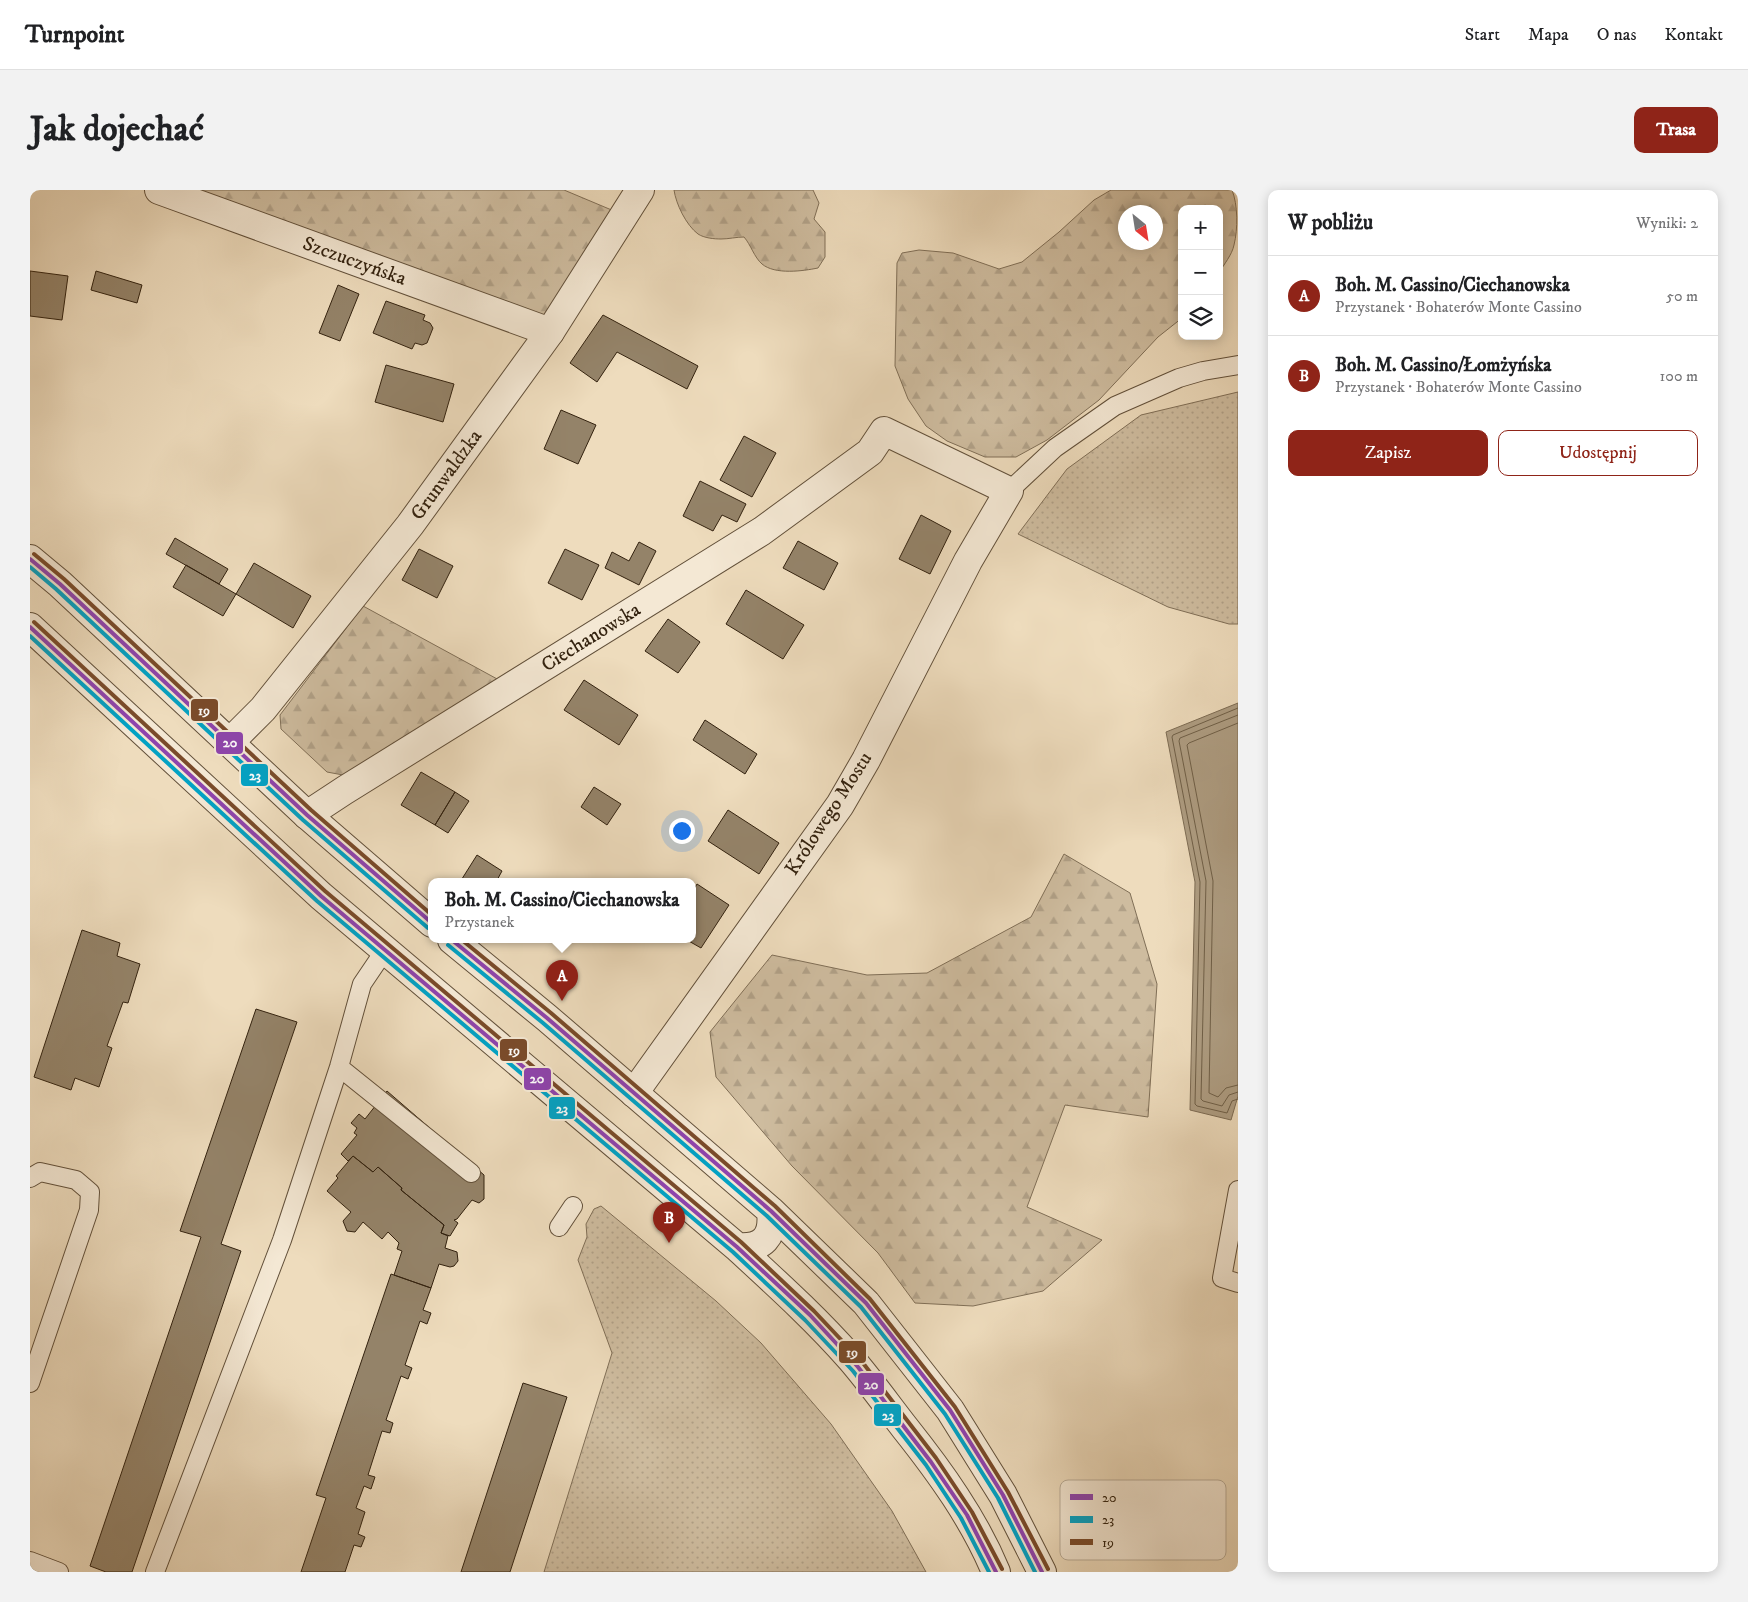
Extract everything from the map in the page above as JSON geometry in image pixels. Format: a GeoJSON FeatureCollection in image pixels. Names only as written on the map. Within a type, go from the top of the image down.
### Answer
{"type":"FeatureCollection","features":[{"type":"Feature","properties":{"kind":"street","name":"Szczuczyńska"},"geometry":{"type":"LineString","coordinates":[[159,190],[550,332]]}},
{"type":"Feature","properties":{"kind":"street","name":"Grunwaldzka"},"geometry":{"type":"LineString","coordinates":[[230,742],[263,709],[410,525],[550,332],[640,190]]}},
{"type":"Feature","properties":{"kind":"street","name":"Ciechanowska"},"geometry":{"type":"LineString","coordinates":[[308,815],[353,785],[762,531],[870,452],[884,432],[1009,491]]}},
{"type":"Feature","properties":{"kind":"street","name":"Królowego Mostu"},"geometry":{"type":"LineString","coordinates":[[634,1093],[840,804],[866,760],[968,561],[1009,491]]}},
{"type":"Feature","properties":{"kind":"street"},"geometry":{"type":"LineString","coordinates":[[30,559],[60,584],[308,815],[428,920]]}},
{"type":"Feature","properties":{"kind":"street"},"geometry":{"type":"LineString","coordinates":[[30,627],[321,896],[737,1247],[798,1304],[850,1359],[936,1467],[966,1513],[996,1572]]}},
{"type":"Feature","properties":{"kind":"street"},"geometry":{"type":"LineString","coordinates":[[456,943],[547,1018],[771,1211],[866,1303],[950,1410],[1003,1495],[1042,1572]]}},
{"type":"Feature","properties":{"kind":"street"},"geometry":{"type":"LineString","coordinates":[[737,1247],[748,1248],[760,1244],[768,1236],[773,1224],[771,1211]]}},
{"type":"Feature","properties":{"kind":"lane"},"geometry":{"type":"LineString","coordinates":[[1009,491],[1055,448],[1116,406],[1179,378],[1203,371],[1238,365]]}},
{"type":"Feature","properties":{"kind":"lane"},"geometry":{"type":"LineString","coordinates":[[155,1572],[282,1240],[339,1067],[362,984],[385,950]]}},
{"type":"Feature","properties":{"kind":"lane"},"geometry":{"type":"LineString","coordinates":[[339,1067],[472,1173]]}},
{"type":"Feature","properties":{"kind":"lane"},"geometry":{"type":"LineString","coordinates":[[30,1178],[40,1172],[76,1180],[90,1192],[89,1210],[30,1383]]}},
{"type":"Feature","properties":{"kind":"lane"},"geometry":{"type":"LineString","coordinates":[[1238,1190],[1222,1278],[1238,1283]]}},
{"type":"Feature","properties":{"kind":"lane"},"geometry":{"type":"LineString","coordinates":[[559,1227],[573,1206]]}},
{"type":"Feature","properties":{"kind":"lane"},"geometry":{"type":"LineString","coordinates":[[30,1561],[59,1572]]}},
{"type":"Feature","properties":{"kind":"green space"},"geometry":{"type":"Polygon","coordinates":[[[193,190],[564,190],[614,211],[543,316],[193,190]]]}},
{"type":"Feature","properties":{"kind":"green space"},"geometry":{"type":"Polygon","coordinates":[[[674,190],[813,190],[819,203],[814,219],[825,232],[825,257],[818,268],[797,271],[774,270],[759,261],[744,237],[715,239],[698,234],[682,214],[674,190]]]}},
{"type":"Feature","properties":{"kind":"green space"},"geometry":{"type":"Polygon","coordinates":[[[1111,190],[1232,190],[1237,217],[1233,249],[1223,267],[1223,205],[1178,205],[1178,321],[1158,337],[1099,400],[1047,440],[1016,457],[985,457],[947,441],[926,426],[908,399],[895,366],[897,263],[902,253],[919,250],[953,253],[999,269],[1022,262],[1094,200],[1111,190]]]}},
{"type":"Feature","properties":{"kind":"green space"},"geometry":{"type":"Polygon","coordinates":[[[1238,392],[1238,624],[1229,624],[1168,607],[1018,534],[1067,469],[1141,415],[1238,392]]]}},
{"type":"Feature","properties":{"kind":"green space"},"geometry":{"type":"Polygon","coordinates":[[[363,606],[499,680],[343,775],[327,772],[281,729],[280,715],[363,606]]]}},
{"type":"Feature","properties":{"kind":"green space"},"geometry":{"type":"Polygon","coordinates":[[[1064,854],[1130,893],[1157,984],[1148,1117],[1065,1105],[1027,1207],[1102,1240],[1043,1291],[973,1306],[915,1303],[878,1253],[792,1166],[716,1077],[710,1032],[772,955],[867,975],[927,973],[1031,917],[1064,854]]]}},
{"type":"Feature","properties":{"kind":"green space"},"geometry":{"type":"Polygon","coordinates":[[[601,1206],[716,1301],[761,1343],[831,1424],[892,1511],[926,1572],[544,1572],[612,1353],[578,1260],[587,1237],[586,1224],[594,1209],[601,1206]]]}},
{"type":"Feature","properties":{"kind":"water"},"geometry":{"type":"Polygon","coordinates":[[[1238,703],[1238,1096],[1231,1120],[1190,1110],[1195,882],[1166,732],[1238,703]]]}},
{"type":"Feature","properties":{"kind":"building"},"geometry":{"type":"Polygon","coordinates":[[[30,271],[68,276],[62,320],[30,316],[30,271]]]}},
{"type":"Feature","properties":{"kind":"building"},"geometry":{"type":"Polygon","coordinates":[[[96,271],[142,285],[137,303],[91,290],[96,271]]]}},
{"type":"Feature","properties":{"kind":"building"},"geometry":{"type":"Polygon","coordinates":[[[338,285],[359,294],[340,341],[319,333],[338,285]]]}},
{"type":"Feature","properties":{"kind":"building"},"geometry":{"type":"Polygon","coordinates":[[[386,301],[425,315],[423,320],[430,323],[433,328],[427,343],[422,345],[415,343],[412,349],[373,333],[386,301]]]}},
{"type":"Feature","properties":{"kind":"building"},"geometry":{"type":"Polygon","coordinates":[[[603,315],[698,366],[687,389],[617,352],[597,382],[570,363],[603,315]]]}},
{"type":"Feature","properties":{"kind":"building"},"geometry":{"type":"Polygon","coordinates":[[[386,365],[454,384],[443,422],[375,402],[386,365]]]}},
{"type":"Feature","properties":{"kind":"building"},"geometry":{"type":"Polygon","coordinates":[[[561,410],[596,425],[578,464],[544,449],[561,410]]]}},
{"type":"Feature","properties":{"kind":"building"},"geometry":{"type":"Polygon","coordinates":[[[744,436],[776,453],[752,497],[720,480],[744,436]]]}},
{"type":"Feature","properties":{"kind":"building"},"geometry":{"type":"Polygon","coordinates":[[[700,481],[746,504],[737,522],[722,515],[713,531],[683,516],[700,481]]]}},
{"type":"Feature","properties":{"kind":"building"},"geometry":{"type":"Polygon","coordinates":[[[921,515],[951,531],[930,574],[899,559],[921,515]]]}},
{"type":"Feature","properties":{"kind":"building"},"geometry":{"type":"Polygon","coordinates":[[[175,538],[228,569],[219,584],[166,554],[175,538]]]}},
{"type":"Feature","properties":{"kind":"building"},"geometry":{"type":"Polygon","coordinates":[[[798,541],[838,563],[824,590],[783,568],[798,541]]]}},
{"type":"Feature","properties":{"kind":"building"},"geometry":{"type":"Polygon","coordinates":[[[639,542],[656,551],[639,585],[605,568],[612,552],[629,561],[639,542]]]}},
{"type":"Feature","properties":{"kind":"building"},"geometry":{"type":"Polygon","coordinates":[[[419,549],[453,566],[437,598],[402,580],[419,549]]]}},
{"type":"Feature","properties":{"kind":"building"},"geometry":{"type":"Polygon","coordinates":[[[565,549],[599,565],[582,600],[548,583],[565,549]]]}},
{"type":"Feature","properties":{"kind":"building"},"geometry":{"type":"Polygon","coordinates":[[[254,563],[311,596],[293,628],[236,594],[254,563]]]}},
{"type":"Feature","properties":{"kind":"building"},"geometry":{"type":"Polygon","coordinates":[[[186,565],[236,594],[223,616],[173,587],[186,565]]]}},
{"type":"Feature","properties":{"kind":"building"},"geometry":{"type":"Polygon","coordinates":[[[746,590],[804,625],[783,659],[726,624],[746,590]]]}},
{"type":"Feature","properties":{"kind":"building"},"geometry":{"type":"Polygon","coordinates":[[[668,619],[700,642],[678,673],[645,651],[668,619]]]}},
{"type":"Feature","properties":{"kind":"building"},"geometry":{"type":"Polygon","coordinates":[[[584,680],[638,715],[619,745],[564,710],[584,680]]]}},
{"type":"Feature","properties":{"kind":"building"},"geometry":{"type":"Polygon","coordinates":[[[705,720],[757,754],[745,774],[693,740],[705,720]]]}},
{"type":"Feature","properties":{"kind":"building"},"geometry":{"type":"Polygon","coordinates":[[[421,772],[455,792],[435,825],[401,805],[421,772]]]}},
{"type":"Feature","properties":{"kind":"building"},"geometry":{"type":"Polygon","coordinates":[[[594,787],[621,804],[607,825],[581,807],[594,787]]]}},
{"type":"Feature","properties":{"kind":"building"},"geometry":{"type":"Polygon","coordinates":[[[455,792],[469,801],[448,833],[435,825],[455,792]]]}},
{"type":"Feature","properties":{"kind":"building"},"geometry":{"type":"Polygon","coordinates":[[[728,810],[779,843],[759,874],[708,841],[728,810]]]}},
{"type":"Feature","properties":{"kind":"building"},"geometry":{"type":"Polygon","coordinates":[[[477,855],[502,871],[498,878],[463,878],[477,855]]]}},
{"type":"Feature","properties":{"kind":"building"},"geometry":{"type":"Polygon","coordinates":[[[697,884],[729,905],[701,948],[692,943],[696,943],[697,884]]]}},
{"type":"Feature","properties":{"kind":"building"},"geometry":{"type":"Polygon","coordinates":[[[82,930],[120,943],[117,956],[140,964],[128,1003],[123,1002],[107,1046],[112,1048],[99,1087],[75,1078],[71,1090],[34,1077],[82,930]]]}},
{"type":"Feature","properties":{"kind":"building"},"geometry":{"type":"Polygon","coordinates":[[[256,1009],[297,1022],[221,1244],[241,1251],[132,1572],[106,1572],[90,1566],[201,1237],[180,1231],[256,1009]]]}},
{"type":"Feature","properties":{"kind":"building"},"geometry":{"type":"Polygon","coordinates":[[[387,1091],[484,1175],[484,1199],[479,1203],[472,1200],[457,1219],[454,1220],[458,1223],[450,1236],[441,1233],[444,1225],[401,1190],[402,1188],[378,1167],[373,1172],[353,1156],[348,1161],[341,1154],[357,1135],[354,1133],[357,1128],[351,1123],[359,1114],[365,1119],[387,1091]]]}},
{"type":"Feature","properties":{"kind":"building"},"geometry":{"type":"Polygon","coordinates":[[[353,1156],[373,1172],[378,1167],[402,1188],[401,1190],[444,1225],[441,1233],[448,1236],[445,1248],[457,1252],[458,1261],[454,1266],[450,1267],[439,1264],[431,1288],[394,1275],[402,1251],[397,1249],[399,1243],[388,1232],[382,1239],[363,1222],[355,1232],[347,1231],[343,1221],[351,1212],[327,1191],[338,1178],[336,1176],[353,1156]]]}},
{"type":"Feature","properties":{"kind":"building"},"geometry":{"type":"Polygon","coordinates":[[[391,1274],[431,1288],[423,1310],[431,1313],[427,1324],[420,1321],[405,1365],[412,1368],[408,1379],[401,1376],[386,1420],[393,1423],[390,1433],[382,1431],[368,1475],[375,1477],[371,1489],[364,1486],[356,1508],[365,1512],[358,1534],[365,1537],[361,1547],[354,1545],[345,1572],[301,1572],[326,1498],[316,1495],[391,1274]]]}},
{"type":"Feature","properties":{"kind":"building"},"geometry":{"type":"Polygon","coordinates":[[[523,1383],[567,1397],[510,1572],[461,1572],[523,1383]]]}},
{"type":"Feature","properties":{"kind":"transit line","name":"19"},"geometry":{"type":"LineString","coordinates":[[34,554],[64,579],[311,810],[428,912]]}},
{"type":"Feature","properties":{"kind":"transit line","name":"20"},"geometry":{"type":"LineString","coordinates":[[30,559],[60,584],[307,815],[428,920]]}},
{"type":"Feature","properties":{"kind":"transit line","name":"23"},"geometry":{"type":"LineString","coordinates":[[30,567],[56,589],[303,820],[428,928]]}},
{"type":"Feature","properties":{"kind":"transit line","name":"19"},"geometry":{"type":"LineString","coordinates":[[34,622],[325,891],[741,1242],[814,1311],[863,1363],[936,1458],[972,1512],[1002,1569]]}},
{"type":"Feature","properties":{"kind":"transit line","name":"20"},"geometry":{"type":"LineString","coordinates":[[30,627],[321,896],[737,1247],[810,1315],[858,1367],[931,1462],[967,1515],[996,1572]]}},
{"type":"Feature","properties":{"kind":"transit line","name":"23"},"geometry":{"type":"LineString","coordinates":[[30,636],[317,901],[733,1252],[805,1320],[853,1371],[926,1465],[961,1518],[989,1572]]}},
{"type":"Feature","properties":{"kind":"transit line","name":"20"},"geometry":{"type":"LineString","coordinates":[[456,943],[547,1018],[771,1211],[866,1303],[950,1410],[1003,1495],[1042,1572]]}},
{"type":"Feature","properties":{"kind":"transit line","name":"19"},"geometry":{"type":"LineString","coordinates":[[466,943],[551,1013],[775,1206],[870,1299],[955,1407],[1008,1492],[1048,1569]]}},
{"type":"Feature","properties":{"kind":"transit line","name":"23"},"geometry":{"type":"LineString","coordinates":[[448,945],[543,1023],[767,1216],[861,1307],[945,1414],[998,1498],[1035,1572]]}},
{"type":"Feature","properties":{"kind":"place","name":"Boh. M. Cassino/Ciechanowska"},"geometry":{"type":"Point","coordinates":[562,1001]}},
{"type":"Feature","properties":{"kind":"place","name":"Boh. M. Cassino/Łomżyńska"},"geometry":{"type":"Point","coordinates":[669,1243]}}]}
